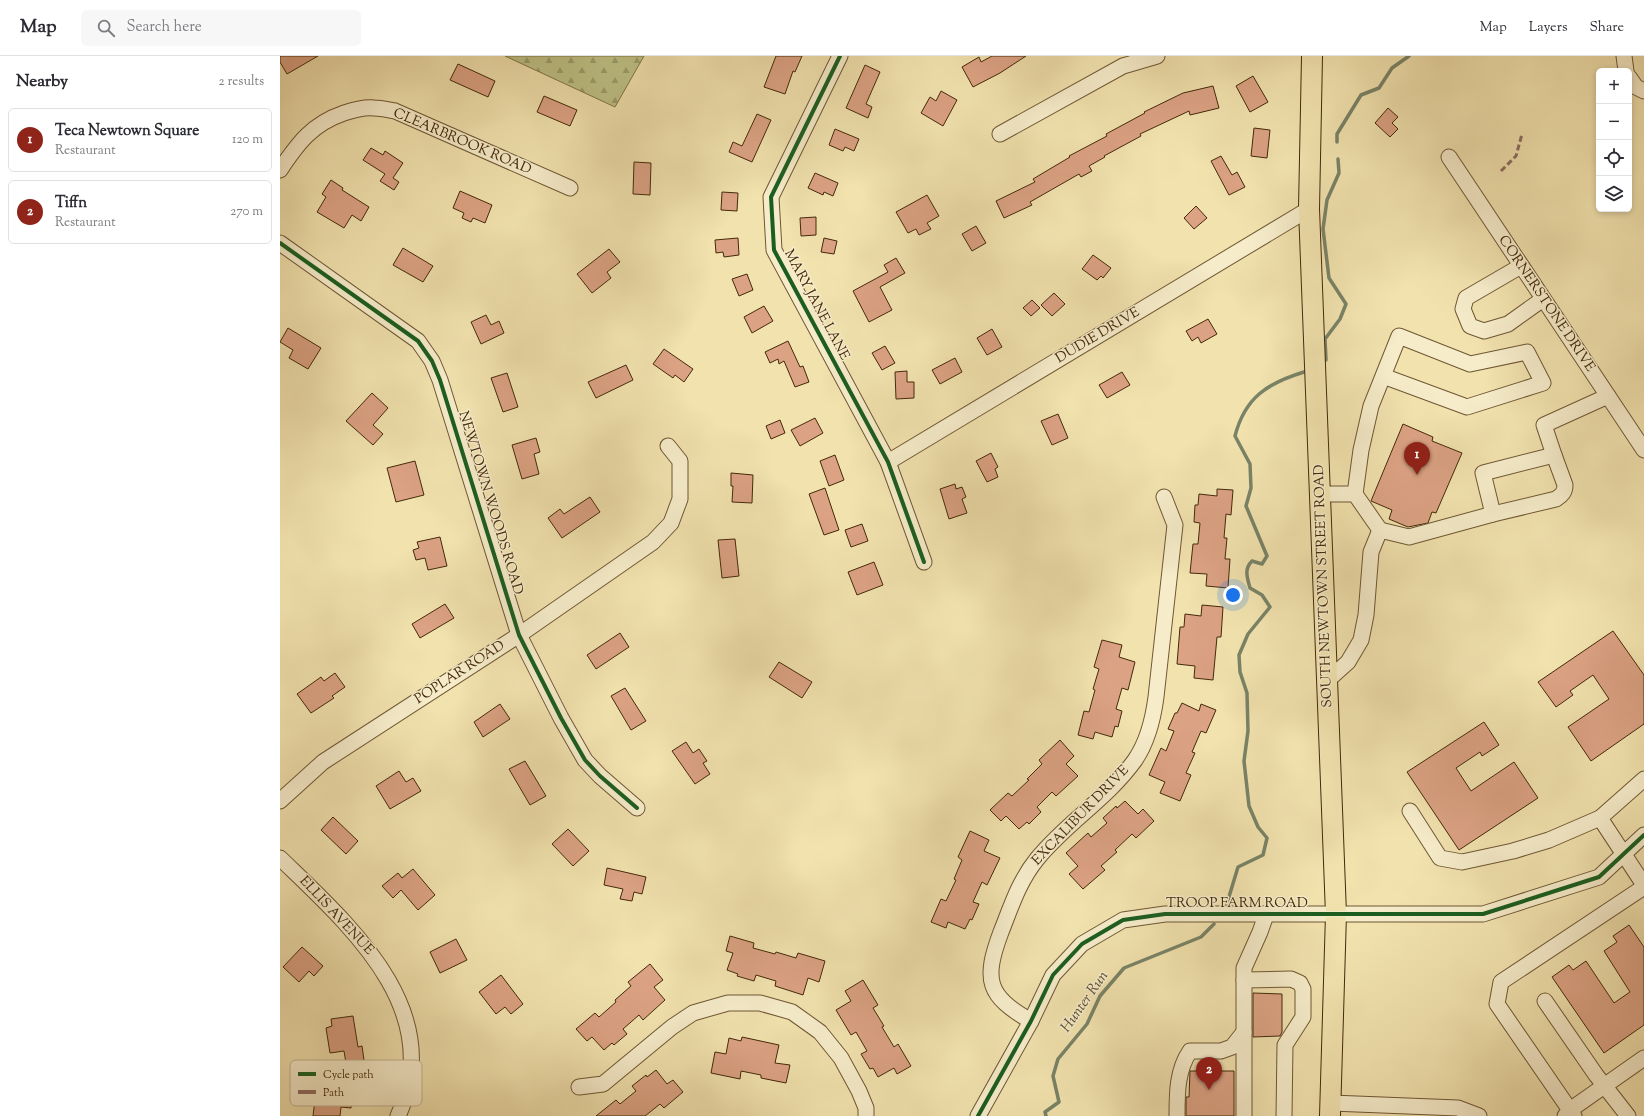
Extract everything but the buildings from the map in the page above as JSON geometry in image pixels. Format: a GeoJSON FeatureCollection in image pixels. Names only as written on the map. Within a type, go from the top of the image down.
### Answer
{"type":"FeatureCollection","features":[{"type":"Feature","properties":{"kind":"main road","name":"SOUTH NEWTOWN STREET ROAD"},"geometry":{"type":"LineString","coordinates":[[1312,56],[1309,209],[1336,914],[1330,1110]]}},
{"type":"Feature","properties":{"kind":"street","name":"MARY JANE LANE"},"geometry":{"type":"LineString","coordinates":[[840,56],[771,197],[774,250],[888,462],[924,562]]}},
{"type":"Feature","properties":{"kind":"street"},"geometry":{"type":"LineString","coordinates":[[1000,134],[1123,66],[1156,56]]}},
{"type":"Feature","properties":{"kind":"street"},"geometry":{"type":"LineString","coordinates":[[1624,56],[1626,68]]}},
{"type":"Feature","properties":{"kind":"street"},"geometry":{"type":"LineString","coordinates":[[1632,81],[1636,87],[1644,91]]}},
{"type":"Feature","properties":{"kind":"street","name":"CLEARBROOK ROAD"},"geometry":{"type":"LineString","coordinates":[[280,170],[297,145],[313,129],[332,117],[352,110],[373,108],[396,111],[570,188]]}},
{"type":"Feature","properties":{"kind":"street","name":"CORNERSTONE DRIVE"},"geometry":{"type":"LineString","coordinates":[[1449,157],[1644,450]]}},
{"type":"Feature","properties":{"kind":"street","name":"DUDIE DRIVE"},"geometry":{"type":"LineString","coordinates":[[888,462],[1309,209]]}},
{"type":"Feature","properties":{"kind":"street","name":"NEWTOWN WOODS ROAD"},"geometry":{"type":"LineString","coordinates":[[280,243],[418,341],[432,361],[440,380],[519,635],[561,718],[585,760],[600,776],[637,808]]}},
{"type":"Feature","properties":{"kind":"street"},"geometry":{"type":"LineString","coordinates":[[1521,266],[1466,298],[1463,309],[1470,326],[1484,331],[1508,324],[1543,299]]}},
{"type":"Feature","properties":{"kind":"street"},"geometry":{"type":"LineString","coordinates":[[1383,376],[1467,407],[1543,383],[1527,352],[1470,364],[1399,336],[1383,376],[1371,406],[1361,450],[1355,494],[1380,530],[1409,537],[1493,514],[1556,499],[1562,495],[1565,490],[1565,485],[1544,425],[1608,396]]}},
{"type":"Feature","properties":{"kind":"street","name":"POPLAR ROAD"},"geometry":{"type":"LineString","coordinates":[[280,801],[323,762],[519,635],[653,542],[671,523],[680,499],[680,461],[668,446]]}},
{"type":"Feature","properties":{"kind":"street"},"geometry":{"type":"LineString","coordinates":[[1493,514],[1483,473],[1554,455]]}},
{"type":"Feature","properties":{"kind":"street"},"geometry":{"type":"LineString","coordinates":[[1321,494],[1355,494]]}},
{"type":"Feature","properties":{"kind":"street","name":"EXCALIBUR DRIVE"},"geometry":{"type":"LineString","coordinates":[[1031,1022],[1010,1010],[999,999],[992,987],[991,969],[994,952],[1020,884],[1027,872],[1058,836],[1121,778],[1145,743],[1153,720],[1175,525],[1164,497]]}},
{"type":"Feature","properties":{"kind":"street"},"geometry":{"type":"LineString","coordinates":[[1328,680],[1348,662],[1361,640],[1366,615],[1371,552],[1380,530]]}},
{"type":"Feature","properties":{"kind":"street"},"geometry":{"type":"LineString","coordinates":[[1410,811],[1440,858],[1462,862],[1513,851],[1549,840],[1600,818],[1644,779]]}},
{"type":"Feature","properties":{"kind":"street"},"geometry":{"type":"LineString","coordinates":[[1600,818],[1644,886],[1501,982],[1497,1004],[1570,1114],[1605,1086],[1644,1058]]}},
{"type":"Feature","properties":{"kind":"street"},"geometry":{"type":"LineString","coordinates":[[1336,914],[1483,914],[1599,877],[1644,835]]}},
{"type":"Feature","properties":{"kind":"street","name":"ELLIS AVENUE"},"geometry":{"type":"LineString","coordinates":[[280,858],[367,946],[385,972],[400,1003],[409,1034],[412,1060]]}},
{"type":"Feature","properties":{"kind":"street","name":"TROOP FARM ROAD"},"geometry":{"type":"LineString","coordinates":[[978,1116],[1031,1022],[1053,975],[1082,944],[1123,920],[1166,914],[1336,914]]}},
{"type":"Feature","properties":{"kind":"street"},"geometry":{"type":"LineString","coordinates":[[1244,1116],[1244,968],[1266,915]]}},
{"type":"Feature","properties":{"kind":"street"},"geometry":{"type":"LineString","coordinates":[[1244,980],[1291,979],[1300,983],[1303,989],[1303,1017],[1285,1044],[1284,1116]]}},
{"type":"Feature","properties":{"kind":"street"},"geometry":{"type":"LineString","coordinates":[[1544,1001],[1628,1116]]}},
{"type":"Feature","properties":{"kind":"street"},"geometry":{"type":"LineString","coordinates":[[579,1087],[603,1084],[672,1027],[693,1013],[728,1003],[760,1003],[792,1012],[820,1032],[841,1058],[859,1091],[866,1108],[866,1116]]}},
{"type":"Feature","properties":{"kind":"street"},"geometry":{"type":"LineString","coordinates":[[1177,1116],[1180,1072],[1183,1061],[1190,1050],[1221,1050],[1232,1047],[1244,1032]]}},
{"type":"Feature","properties":{"kind":"street","name":"ELLIS AVENUE"},"geometry":{"type":"LineString","coordinates":[[398,1116],[401,1106]]}},
{"type":"Feature","properties":{"kind":"street"},"geometry":{"type":"LineString","coordinates":[[1330,1110],[1458,1108],[1479,1116]]}},
{"type":"Feature","properties":{"kind":"green space"},"geometry":{"type":"Polygon","coordinates":[[[505,56],[644,56],[615,107],[505,56]]]}},
{"type":"Feature","properties":{"kind":"waterway"},"geometry":{"type":"LineString","coordinates":[[1337,142],[1337,134],[1361,95],[1379,88],[1392,68],[1409,56]]}},
{"type":"Feature","properties":{"kind":"waterway"},"geometry":{"type":"LineString","coordinates":[[1326,360],[1325,339],[1340,319],[1346,304],[1329,278],[1323,229],[1327,200],[1339,173],[1338,159]]}},
{"type":"Feature","properties":{"kind":"waterway"},"geometry":{"type":"LineString","coordinates":[[1225,910],[1238,867],[1263,855],[1267,838],[1258,827],[1249,806],[1244,761],[1248,731],[1247,693],[1240,672],[1239,655],[1248,634],[1270,607],[1262,595],[1250,588],[1247,573],[1249,564],[1252,561],[1262,564],[1267,556],[1246,506],[1251,488],[1250,464],[1235,436],[1245,411],[1260,394],[1279,381],[1304,372]]}},
{"type":"Feature","properties":{"kind":"waterway","name":"Hunter Run"},"geometry":{"type":"LineString","coordinates":[[1046,1116],[1045,1112],[1059,1102],[1053,1076],[1058,1059],[1087,1024],[1100,996],[1124,968],[1201,937],[1214,924]]}},
{"type":"Feature","properties":{"kind":"marked path"},"geometry":{"type":"LineString","coordinates":[[1501,171],[1516,156],[1522,134]]}},
{"type":"Feature","properties":{"kind":"cycle path"},"geometry":{"type":"LineString","coordinates":[[840,56],[771,197],[774,250],[888,462],[924,562]]}},
{"type":"Feature","properties":{"kind":"cycle path"},"geometry":{"type":"LineString","coordinates":[[280,243],[418,341],[432,361],[440,380],[519,635],[561,718],[585,760],[600,776],[637,808]]}},
{"type":"Feature","properties":{"kind":"cycle path"},"geometry":{"type":"LineString","coordinates":[[978,1116],[1031,1021],[1053,975],[1082,944],[1123,920],[1165,914],[1483,914],[1599,877],[1644,835]]}},
{"type":"Feature","properties":{"kind":"place","name":"Teca Newtown Square"},"geometry":{"type":"Point","coordinates":[1417,475]}},
{"type":"Feature","properties":{"kind":"place","name":"Tiffn"},"geometry":{"type":"Point","coordinates":[1209,1090]}}]}
